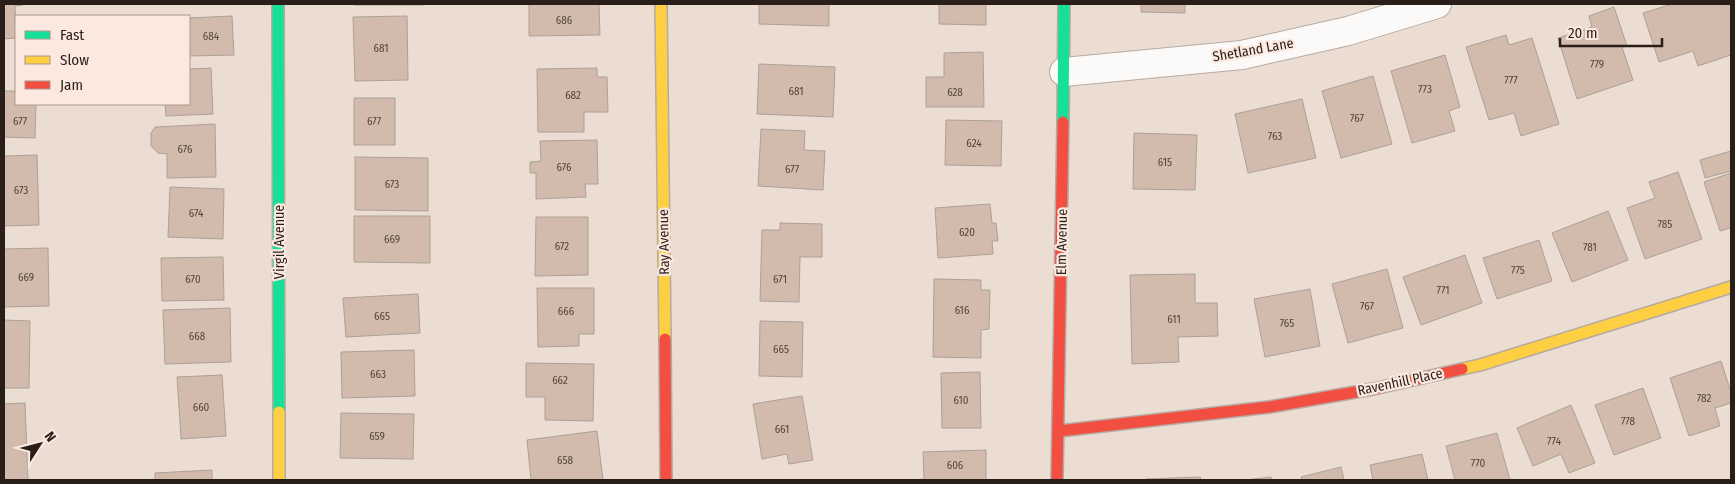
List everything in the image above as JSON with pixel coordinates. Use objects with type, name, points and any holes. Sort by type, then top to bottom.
[{"type":"street","name":"Virgil Avenue","points":[[278,4],[279,480]]},
{"type":"street","name":"Ray Avenue","points":[[661,4],[666,480]]},
{"type":"street","name":"Elm Avenue","points":[[1058,480],[1064,4]]},
{"type":"street","name":"Shetland Lane","points":[[1064,72],[1242,55],[1348,31],[1437,4]]},
{"type":"street","name":"Ravenhill Place","points":[[1059,431],[1269,407],[1373,389],[1480,364],[1731,287]]},
{"type":"building","points":[[4,4],[23,4],[15,6],[15,38],[4,39]]},
{"type":"building","points":[[424,4],[424,5],[354,5]]},
{"type":"building","points":[[529,4],[599,4],[600,35],[529,36]]},
{"type":"building","points":[[759,4],[829,4],[829,26],[759,24]]},
{"type":"building","points":[[939,4],[986,4],[986,25],[939,24]]},
{"type":"building","points":[[1141,4],[1185,4],[1185,13],[1141,12]]},
{"type":"building","points":[[1672,4],[1731,4],[1731,55],[1698,66],[1693,51],[1659,62],[1643,13]]},
{"type":"building","points":[[1614,7],[1627,46],[1622,47],[1633,80],[1577,99],[1558,38],[1592,27],[1589,16]]},
{"type":"building","points":[[232,16],[234,55],[190,56],[190,18]]},
{"type":"building","points":[[407,16],[408,80],[355,81],[353,17]]},
{"type":"building","points":[[1506,35],[1509,45],[1532,38],[1559,124],[1521,136],[1514,113],[1489,120],[1466,47]]},
{"type":"building","points":[[983,52],[984,107],[926,107],[926,77],[944,77],[944,53]]},
{"type":"building","points":[[1445,55],[1460,107],[1449,111],[1455,131],[1412,143],[1391,71]]},
{"type":"building","points":[[759,64],[835,67],[833,117],[757,114]]},
{"type":"building","points":[[211,68],[213,114],[166,116],[165,105],[190,105],[190,69]]},
{"type":"building","points":[[597,68],[597,77],[607,77],[608,112],[584,112],[584,132],[538,132],[537,69]]},
{"type":"building","points":[[1373,76],[1392,144],[1341,158],[1322,91]]},
{"type":"building","points":[[4,91],[15,91],[15,105],[36,105],[35,138],[4,137]]},
{"type":"building","points":[[354,98],[395,98],[395,145],[354,145]]},
{"type":"building","points":[[1302,99],[1316,158],[1248,173],[1235,114]]},
{"type":"building","points":[[946,120],[1002,121],[1001,166],[945,165]]},
{"type":"building","points":[[215,124],[216,177],[167,178],[167,154],[158,153],[151,146],[151,133],[155,127]]},
{"type":"building","points":[[761,129],[805,131],[804,150],[825,151],[823,190],[758,186]]},
{"type":"building","points":[[1134,133],[1197,135],[1195,190],[1133,189]]},
{"type":"building","points":[[597,140],[598,184],[585,184],[586,197],[536,199],[536,173],[530,173],[530,162],[541,161],[540,141]]},
{"type":"building","points":[[1731,151],[1731,171],[1705,178],[1700,160]]},
{"type":"building","points":[[37,155],[39,225],[4,226],[4,156]]},
{"type":"building","points":[[355,157],[428,158],[428,211],[355,210]]},
{"type":"building","points":[[1678,172],[1702,239],[1645,259],[1627,208],[1655,198],[1649,182]]},
{"type":"building","points":[[1731,173],[1731,228],[1720,231],[1704,182]]},
{"type":"building","points":[[170,187],[224,189],[223,239],[168,237]]},
{"type":"building","points":[[990,204],[992,223],[996,223],[998,241],[992,241],[993,254],[938,258],[935,208]]},
{"type":"building","points":[[1608,211],[1628,260],[1572,282],[1552,233]]},
{"type":"building","points":[[354,216],[430,216],[430,263],[354,262]]},
{"type":"building","points":[[536,217],[588,217],[588,275],[535,276]]},
{"type":"building","points":[[780,223],[822,224],[822,257],[800,257],[799,302],[760,301],[762,230],[780,230]]},
{"type":"building","points":[[1539,240],[1552,281],[1497,299],[1483,258]]},
{"type":"building","points":[[48,248],[49,306],[4,307],[4,249]]},
{"type":"building","points":[[1465,255],[1482,303],[1421,325],[1403,277]]},
{"type":"building","points":[[223,257],[224,300],[162,301],[161,258]]},
{"type":"building","points":[[1387,269],[1403,328],[1348,343],[1332,284]]},
{"type":"building","points":[[1195,274],[1195,303],[1217,303],[1218,336],[1178,337],[1179,362],[1132,364],[1130,275]]},
{"type":"building","points":[[934,279],[981,280],[981,290],[990,290],[989,329],[981,330],[981,358],[933,357]]},
{"type":"building","points":[[537,288],[594,288],[594,334],[579,334],[579,346],[538,347]]},
{"type":"building","points":[[1310,289],[1320,346],[1265,357],[1254,299]]},
{"type":"building","points":[[418,294],[420,333],[346,337],[343,298]]},
{"type":"building","points":[[230,308],[231,362],[165,364],[163,310]]},
{"type":"building","points":[[4,320],[30,321],[29,388],[4,388]]},
{"type":"building","points":[[760,321],[803,322],[802,377],[759,376]]},
{"type":"building","points":[[414,350],[415,396],[342,398],[341,352]]},
{"type":"building","points":[[1721,361],[1731,392],[1731,403],[1715,408],[1720,426],[1689,436],[1670,378]]},
{"type":"building","points":[[526,363],[594,364],[593,421],[545,420],[545,397],[526,397]]},
{"type":"building","points":[[980,372],[981,428],[942,428],[941,373]]},
{"type":"building","points":[[222,375],[226,436],[181,439],[177,377]]},
{"type":"building","points":[[1643,388],[1661,438],[1614,455],[1595,405]]},
{"type":"building","points":[[802,396],[813,460],[789,464],[787,454],[762,459],[753,404]]},
{"type":"building","points":[[25,403],[28,480],[4,480],[4,404]]},
{"type":"building","points":[[1571,405],[1595,463],[1569,473],[1561,454],[1533,466],[1517,428]]},
{"type":"building","points":[[341,413],[414,414],[413,459],[340,458]]},
{"type":"building","points":[[597,431],[603,480],[531,480],[527,440]]},
{"type":"building","points":[[1497,433],[1510,480],[1455,480],[1446,446]]},
{"type":"building","points":[[986,450],[986,480],[912,480],[924,479],[923,452]]},
{"type":"building","points":[[1422,454],[1428,480],[1373,480],[1370,465]]},
{"type":"building","points":[[1341,467],[1344,480],[1302,480],[1301,477]]},
{"type":"building","points":[[212,470],[212,480],[155,480],[155,473]]},
{"type":"building","points":[[1200,477],[1201,480],[1146,480],[1146,479]]},
{"type":"building","points":[[1271,477],[1272,480],[1245,480]]},
{"type":"traffic: fast","points":[[278,4],[279,412]]},
{"type":"traffic: fast","points":[[1063,122],[1064,4]]},
{"type":"traffic: slow","points":[[661,4],[665,339]]},
{"type":"traffic: slow","points":[[1462,369],[1731,287]]},
{"type":"traffic: slow","points":[[279,412],[279,480]]},
{"type":"traffic: jam","points":[[1057,480],[1063,122]]},
{"type":"traffic: jam","points":[[665,339],[666,480]]},
{"type":"traffic: jam","points":[[1059,431],[1269,407],[1373,389],[1462,369]]}]
